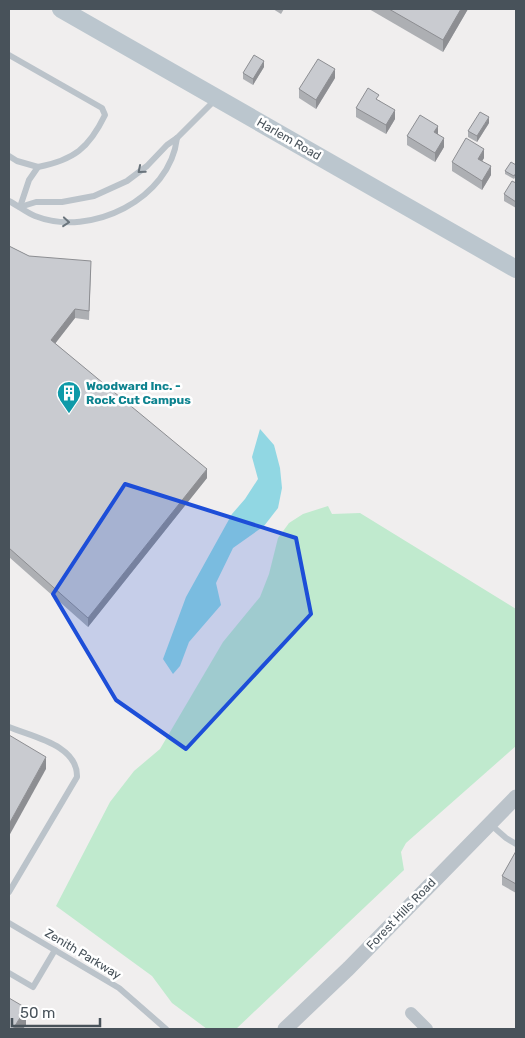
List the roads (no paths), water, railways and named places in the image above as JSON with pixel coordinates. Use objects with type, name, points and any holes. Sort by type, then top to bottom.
[{"type":"main road","name":"Harlem Road","points":[[61,9],[516,269]]},
{"type":"street","name":"Forest Hills Road","points":[[285,1029],[516,798]]},
{"type":"street","points":[[411,1013],[427,1029]]},
{"type":"lane","points":[[9,55],[102,108],[105,115],[97,133],[82,150],[59,163],[38,167],[17,161],[9,156]]},
{"type":"lane","points":[[20,207],[36,202],[78,200],[111,190],[137,174],[217,98]]},
{"type":"lane","points":[[10,203],[34,216],[55,221],[75,222],[104,218],[117,212],[146,192],[167,169],[176,152],[177,138]]},
{"type":"lane","points":[[20,207],[29,180],[38,167]]},
{"type":"lane","points":[[9,727],[55,745],[71,757],[77,770],[77,777],[11,884],[9,892]]},
{"type":"lane","points":[[490,824],[516,844]]},
{"type":"lane","name":"Zenith Parkway","points":[[9,923],[119,988],[166,1029]]},
{"type":"lane","points":[[9,973],[33,987],[55,950]]},
{"type":"water","points":[[260,429],[274,445],[280,468],[282,488],[278,508],[264,526],[233,548],[216,583],[221,605],[189,642],[180,666],[173,674],[163,659],[186,597],[232,514],[258,479],[252,457]]},
{"type":"place","name":"Woodward Inc. - Rock Cut Campus","points":[[69,414]]}]
